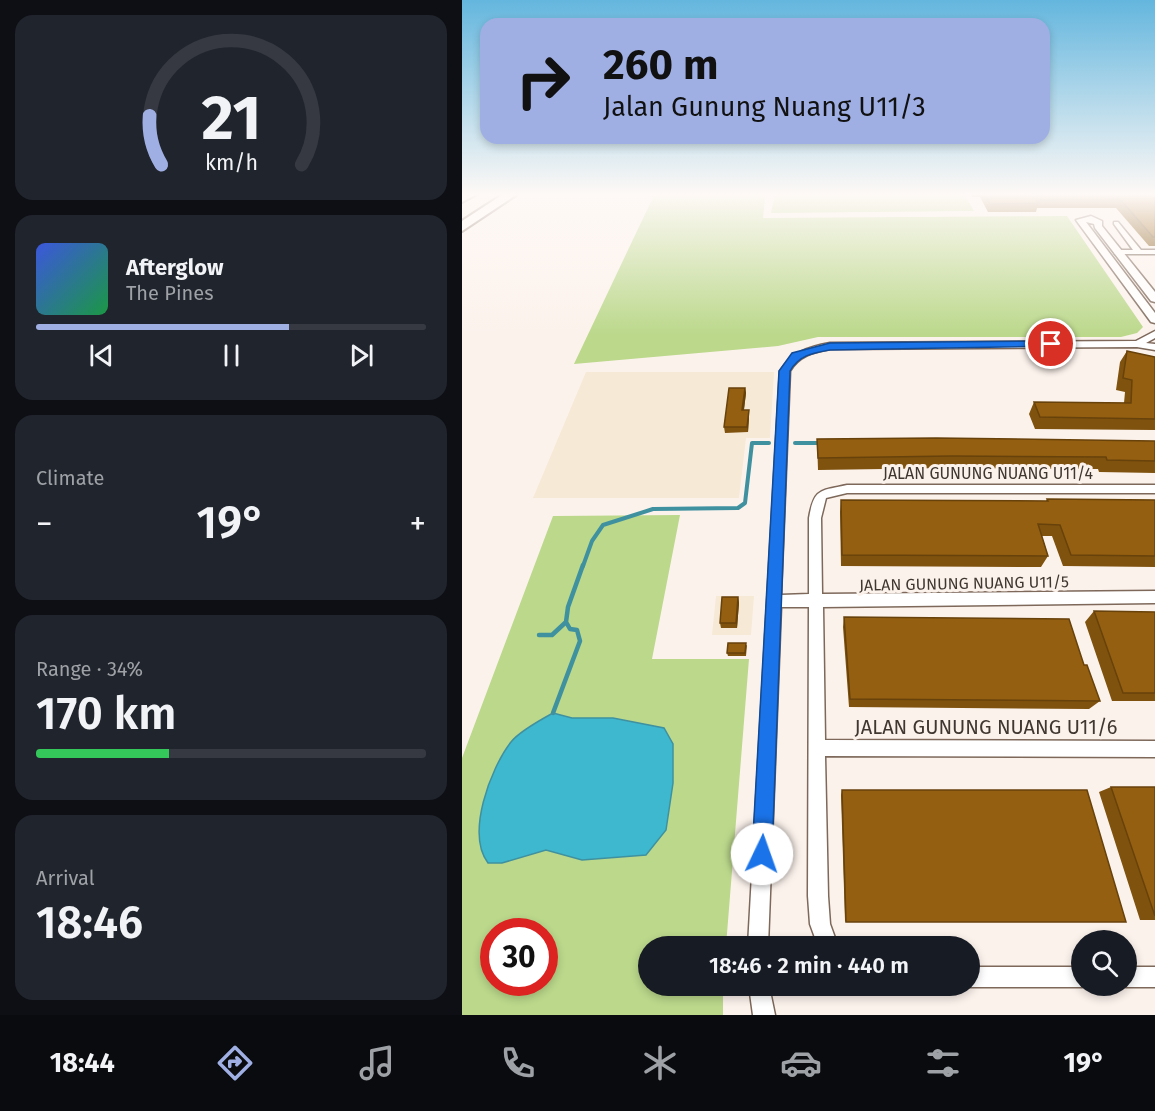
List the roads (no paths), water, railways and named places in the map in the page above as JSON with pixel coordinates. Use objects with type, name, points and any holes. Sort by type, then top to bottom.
[{"type":"street","points":[[1095,240],[1155,320]]},
{"type":"street","points":[[1110,240],[1155,300]]},
{"type":"street","points":[[1130,240],[1139,252]]},
{"type":"street","points":[[1118,252],[1155,252]]},
{"type":"street","points":[[1137,344],[1155,334]]},
{"type":"street","points":[[758,936],[784,371],[796,356],[816,348],[830,346],[1137,344],[1155,347]]},
{"type":"street","name":"JALAN GUNUNG NUANG U11/4","points":[[816,601],[816,518],[817,506],[822,495],[848,489],[1155,489]]},
{"type":"street","name":"JALAN GUNUNG NUANG U11/5","points":[[774,601],[1155,597]]},
{"type":"street","points":[[816,601],[818,896],[820,924],[824,936]]},
{"type":"street","name":"JALAN GUNUNG NUANG U11/6","points":[[816,748],[1155,749]]},
{"type":"street","points":[[1137,976],[1155,976]]},
{"type":"street","points":[[980,977],[1071,977]]},
{"type":"street","points":[[761,996],[764,1015]]},
{"type":"water","points":[[553,713],[572,718],[613,718],[664,728],[673,744],[673,783],[666,830],[646,855],[582,860],[546,850],[502,863],[488,863],[482,851],[479,836],[480,819],[483,802],[495,768],[514,738]]},
{"type":"waterway","points":[[583,566],[592,541],[603,525],[653,509],[738,508],[745,503],[752,443],[769,443]]},
{"type":"waterway","points":[[795,443],[821,443]]},
{"type":"waterway","points":[[566,622],[568,607],[583,565]]},
{"type":"waterway","points":[[539,635],[552,635],[566,622]]},
{"type":"waterway","points":[[553,713],[580,641],[577,630],[570,629],[566,622]]}]
